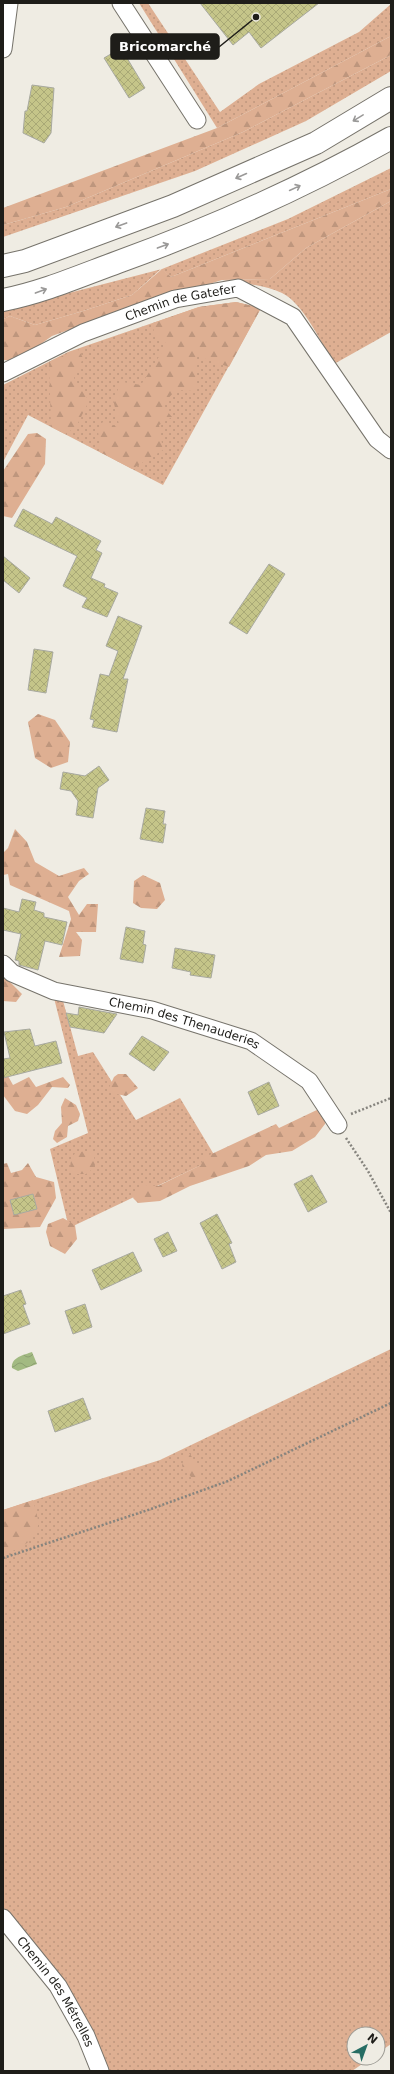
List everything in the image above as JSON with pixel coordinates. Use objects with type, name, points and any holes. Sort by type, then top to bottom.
[{"type":"highway","points":[[3,266],[25,261],[173,206],[316,143],[391,98]]},
{"type":"highway","points":[[3,300],[31,294],[190,236],[339,168],[391,138]]},
{"type":"street","points":[[3,49],[9,3]]},
{"type":"street","points":[[121,3],[197,120]]},
{"type":"street","name":"Chemin de Gatefer","points":[[3,373],[83,334],[175,299],[238,288],[293,317],[377,439],[391,450]]},
{"type":"street","name":"Chemin des Thenauderies","points":[[3,964],[12,973],[54,991],[152,1010],[252,1041],[309,1081],[338,1125]]},
{"type":"street","name":"Chemin des Métrelles","points":[[3,1918],[58,1986],[86,2036],[100,2071]]},
{"type":"path","points":[[391,1098],[348,1116],[338,1125],[368,1172],[391,1213]]},
{"type":"path","points":[[3,1558],[151,1509],[228,1481],[391,1403]]},
{"type":"green space","points":[[139,3],[148,3],[220,112],[259,84],[359,32],[391,4],[391,36],[217,128]]},
{"type":"green space","points":[[391,36],[391,55],[243,132],[66,207],[3,225],[3,208],[217,128]]},
{"type":"green space","points":[[391,55],[391,71],[306,121],[195,171],[3,237],[3,225],[66,207],[243,132]]},
{"type":"green space","points":[[391,168],[391,189],[171,277],[161,269],[288,219]]},
{"type":"green space","points":[[391,189],[391,201],[306,248],[270,279],[222,280],[115,313],[52,336],[17,361],[3,360],[3,319],[10,316],[35,325],[132,295],[162,269],[171,277]]},
{"type":"green space","points":[[391,201],[391,332],[334,364],[305,315],[290,298],[282,293],[268,288],[222,280],[270,279],[306,248]]},
{"type":"green space","points":[[161,269],[132,295],[83,311],[35,325],[10,316],[3,319],[3,310]]},
{"type":"green space","points":[[236,302],[261,308],[163,485],[28,415],[3,462],[3,385],[68,352],[199,307]]},
{"type":"green space","points":[[236,302],[261,308],[229,367],[197,356],[195,391],[176,390],[162,405],[172,417],[159,425],[163,450],[132,469],[100,452],[98,430],[104,420],[120,429],[113,399],[122,382],[141,385],[167,344],[154,334],[153,323],[199,307]]},
{"type":"green space","points":[[78,349],[83,358],[74,378],[89,401],[76,427],[65,434],[51,427],[49,362]]},
{"type":"green space","points":[[37,433],[46,439],[45,464],[12,518],[3,516],[3,471],[28,434]]},
{"type":"green space","points":[[38,714],[55,720],[70,742],[68,762],[51,768],[35,758],[28,722]]},
{"type":"green space","points":[[15,829],[27,842],[35,862],[59,876],[84,868],[89,874],[79,881],[68,897],[79,915],[87,904],[98,904],[96,932],[76,932],[82,940],[80,956],[59,957],[71,919],[69,911],[10,885],[8,874],[3,875],[3,853],[8,848]]},
{"type":"green space","points":[[143,875],[160,883],[165,900],[157,909],[141,908],[133,903],[134,881]]},
{"type":"green space","points":[[3,978],[9,981],[22,994],[16,1002],[3,1001]]},
{"type":"green space","points":[[62,997],[78,1056],[93,1052],[136,1120],[180,1098],[216,1158],[69,1228],[50,1149],[88,1133],[54,998]]},
{"type":"green space","points":[[3,1067],[13,1085],[29,1077],[36,1087],[63,1077],[70,1085],[68,1088],[52,1087],[38,1105],[27,1114],[15,1111],[3,1095]]},
{"type":"green space","points":[[118,1074],[126,1074],[138,1088],[126,1096],[107,1092],[114,1077]]},
{"type":"green space","points":[[65,1098],[76,1105],[80,1114],[78,1121],[68,1126],[67,1137],[57,1143],[53,1139],[55,1131],[62,1123],[61,1107]]},
{"type":"green space","points":[[321,1108],[327,1115],[325,1124],[315,1137],[292,1151],[266,1155],[249,1166],[190,1186],[160,1201],[138,1203],[133,1198],[135,1193],[145,1185],[158,1186],[201,1165],[203,1158],[276,1124],[279,1128]]},
{"type":"green space","points":[[84,1151],[94,1154],[95,1167],[86,1174],[75,1174],[70,1164],[75,1153]]},
{"type":"green space","points":[[7,1163],[11,1173],[22,1170],[28,1163],[36,1177],[54,1182],[56,1198],[40,1227],[3,1229],[3,1164]]},
{"type":"green space","points":[[63,1218],[75,1225],[77,1239],[65,1254],[50,1246],[46,1232],[48,1224]]},
{"type":"green space","points":[[391,1349],[391,2044],[386,2047],[386,2026],[346,2026],[346,2066],[359,2066],[352,2071],[108,2071],[64,1982],[3,1907],[3,1510],[160,1460]]},
{"type":"green space","points":[[185,1454],[190,1454],[200,1470],[200,1479],[196,1483],[182,1466]]},
{"type":"green space","points":[[33,1500],[38,1520],[36,1532],[30,1541],[20,1548],[3,1554],[3,1510]]},
{"type":"water","points":[[32,1352],[37,1364],[18,1371],[12,1368],[12,1364],[16,1359],[22,1355]]},
{"type":"building","points":[[200,3],[319,3],[261,48],[249,32],[233,45]]},
{"type":"building","points":[[121,48],[145,88],[129,98],[104,58]]},
{"type":"building","points":[[32,85],[54,88],[51,133],[44,143],[23,133],[25,111],[27,111]]},
{"type":"building","points":[[23,509],[52,524],[56,517],[101,541],[96,550],[102,553],[91,578],[105,584],[104,587],[118,593],[107,617],[82,607],[87,598],[63,586],[77,556],[14,526]]},
{"type":"building","points":[[3,556],[30,578],[19,593],[3,580]]},
{"type":"building","points":[[269,564],[285,574],[247,634],[229,623]]},
{"type":"building","points":[[118,616],[142,626],[123,679],[128,679],[117,732],[92,727],[94,720],[90,719],[100,674],[109,676],[118,651],[106,646]]},
{"type":"building","points":[[34,649],[53,652],[46,693],[28,690]]},
{"type":"building","points":[[99,766],[109,780],[98,788],[93,818],[76,815],[78,801],[71,791],[60,789],[63,772],[85,776]]},
{"type":"building","points":[[146,808],[165,811],[163,824],[166,824],[163,843],[140,839]]},
{"type":"building","points":[[22,899],[36,902],[34,910],[44,913],[44,917],[67,922],[62,945],[45,941],[38,970],[19,965],[19,961],[15,960],[21,934],[3,930],[3,908],[19,912]]},
{"type":"building","points":[[126,927],[145,931],[143,944],[146,945],[143,963],[120,959]]},
{"type":"building","points":[[175,948],[215,955],[211,978],[190,975],[191,972],[172,968]]},
{"type":"building","points":[[79,1007],[117,1014],[104,1033],[70,1027],[66,1013],[78,1015]]},
{"type":"building","points":[[30,1029],[35,1046],[56,1041],[62,1063],[3,1078],[3,1059],[10,1058],[4,1032]]},
{"type":"building","points":[[142,1036],[169,1052],[154,1071],[129,1054]]},
{"type":"building","points":[[269,1082],[279,1106],[258,1115],[248,1092]]},
{"type":"building","points":[[312,1175],[327,1202],[308,1212],[294,1184]]},
{"type":"building","points":[[33,1194],[37,1209],[14,1215],[10,1200]]},
{"type":"building","points":[[217,1214],[232,1243],[229,1244],[236,1262],[222,1269],[200,1223]]},
{"type":"building","points":[[168,1232],[177,1251],[163,1257],[154,1239]]},
{"type":"building","points":[[133,1252],[142,1271],[101,1290],[92,1270]]},
{"type":"building","points":[[21,1290],[26,1304],[23,1305],[30,1324],[3,1334],[3,1296]]},
{"type":"building","points":[[85,1304],[92,1327],[73,1334],[65,1311]]},
{"type":"building","points":[[83,1398],[91,1419],[55,1432],[48,1411]]},
{"type":"place","name":"Bricomarché","points":[[256,17]]}]
